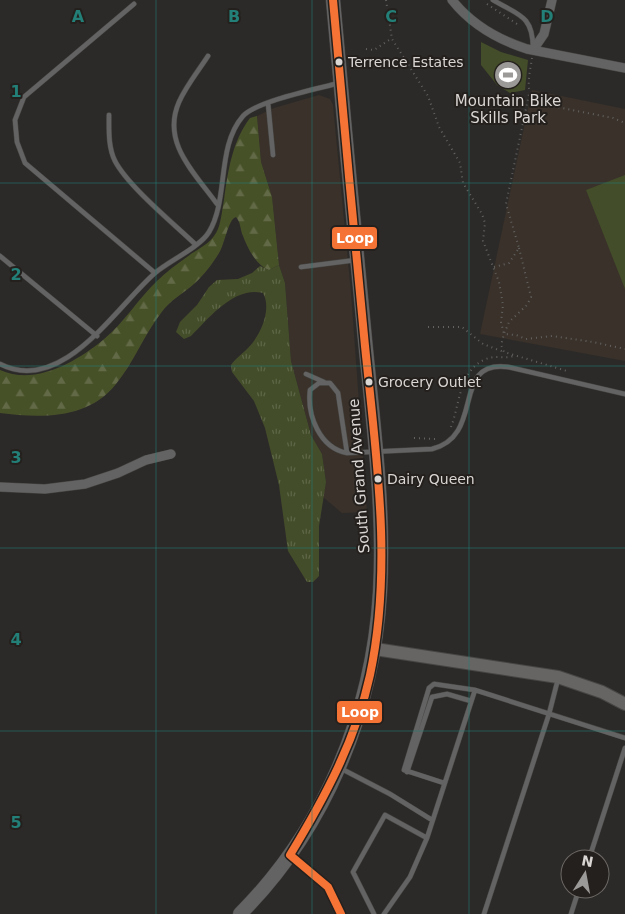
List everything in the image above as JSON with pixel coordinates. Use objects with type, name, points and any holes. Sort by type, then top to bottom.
[{"type":"main road","name":"South Grand Avenue","points":[[240,914],[290,855],[318,811],[339,768],[362,701],[375,649],[380,591],[380,563],[375,450],[333,0]]},
{"type":"street","points":[[452,0],[460,10],[482,28],[521,47],[625,68]]},
{"type":"street","points":[[533,50],[544,34],[552,0]]},
{"type":"street","points":[[0,486],[45,489],[84,484],[118,473],[146,460],[171,454]]},
{"type":"street","points":[[375,649],[558,677],[592,688],[625,704]]},
{"type":"street","points":[[290,855],[328,886],[341,914]]},
{"type":"lane","points":[[491,0],[529,22],[533,32],[533,50]]},
{"type":"lane","points":[[134,4],[24,97],[15,120],[17,142],[25,163],[155,274]]},
{"type":"lane","points":[[208,56],[179,102],[172,128],[178,151],[217,204]]},
{"type":"lane","points":[[0,364],[13,370],[32,372],[60,361],[97,336],[155,274],[208,234],[214,221],[224,165],[233,132],[243,116],[257,105],[340,83]]},
{"type":"lane","points":[[268,103],[273,155]]},
{"type":"lane","points":[[109,115],[110,142],[114,160],[124,175],[195,244]]},
{"type":"lane","points":[[0,256],[97,336]]},
{"type":"lane","points":[[301,267],[357,260]]},
{"type":"lane","points":[[324,382],[310,390],[309,399],[315,422],[324,441],[332,448],[347,453],[444,446],[456,436],[474,382],[481,371],[491,367],[508,367],[625,394]]},
{"type":"lane","points":[[306,374],[335,387],[338,393],[347,453]]},
{"type":"lane","points":[[484,914],[549,714],[558,677]]},
{"type":"lane","points":[[444,783],[408,772],[404,768],[432,684],[475,690],[625,738]]},
{"type":"lane","points":[[384,914],[410,877],[427,838],[475,690]]},
{"type":"lane","points":[[408,772],[432,697],[447,694],[471,701]]},
{"type":"lane","points":[[592,849],[625,748]]},
{"type":"lane","points":[[339,768],[390,794],[432,820]]},
{"type":"lane","points":[[374,914],[353,872],[385,815],[427,838]]},
{"type":"lane","points":[[571,914],[576,899]]},
{"type":"path","points":[[386,0],[392,38],[428,96],[439,127],[460,163],[462,183],[485,223],[483,241],[499,282],[502,304],[501,322],[504,334]]},
{"type":"path","points":[[491,0],[487,6],[522,28],[521,47]]},
{"type":"path","points":[[366,49],[374,50],[392,38]]},
{"type":"path","points":[[504,352],[501,345],[509,322],[528,305],[531,297],[506,204],[529,94],[533,50]]},
{"type":"path","points":[[529,94],[536,103],[541,105],[613,118],[625,122]]},
{"type":"path","points":[[494,267],[509,263],[519,248]]},
{"type":"path","points":[[428,327],[462,327],[483,344],[566,371]]},
{"type":"path","points":[[504,334],[516,335],[526,339],[557,336],[625,349]]},
{"type":"shaded area","points":[[532,90],[625,109],[625,361],[480,334]]},
{"type":"shaded area","points":[[319,95],[330,99],[333,105],[351,293],[367,512],[342,513],[323,497],[326,482],[322,454],[311,435],[291,361],[285,283],[279,265],[272,197],[261,162],[257,116],[274,108]]},
{"type":"green space","name":"Mountain Bike Skills Park","points":[[481,42],[501,52],[528,60],[525,90],[510,93],[497,85],[481,65]]},
{"type":"green space","points":[[257,116],[261,162],[272,197],[279,265],[269,270],[256,260],[247,246],[236,217],[231,222],[217,257],[195,283],[164,309],[149,330],[122,376],[105,396],[78,410],[62,414],[31,416],[0,413],[0,370],[13,374],[41,373],[68,363],[80,356],[111,333],[160,278],[213,237],[218,230],[220,222],[229,168],[235,147],[250,118]]},
{"type":"green space","points":[[625,175],[625,289],[586,190]]},
{"type":"green space","points":[[279,265],[285,283],[291,361],[311,435],[322,454],[326,482],[319,526],[319,576],[313,582],[307,582],[288,551],[279,485],[265,428],[254,401],[232,372],[231,365],[253,343],[264,322],[266,307],[263,293],[252,292],[232,299],[214,313],[191,336],[184,339],[176,332],[180,322],[197,305],[209,287],[217,280],[238,279],[252,273],[260,266],[269,270]]},
{"type":"transit line","name":"Loop","points":[[333,0],[377,470],[380,511],[380,593],[377,634],[370,675],[356,723],[348,746],[327,791],[290,855],[328,887],[341,914]]},
{"type":"place","name":"Terrence Estates","points":[[339,62]]},
{"type":"place","name":"Mountain Bike Skills Park","points":[[508,75]]},
{"type":"place","name":"Grocery Outlet","points":[[369,382]]},
{"type":"place","name":"Dairy Queen","points":[[378,479]]}]
